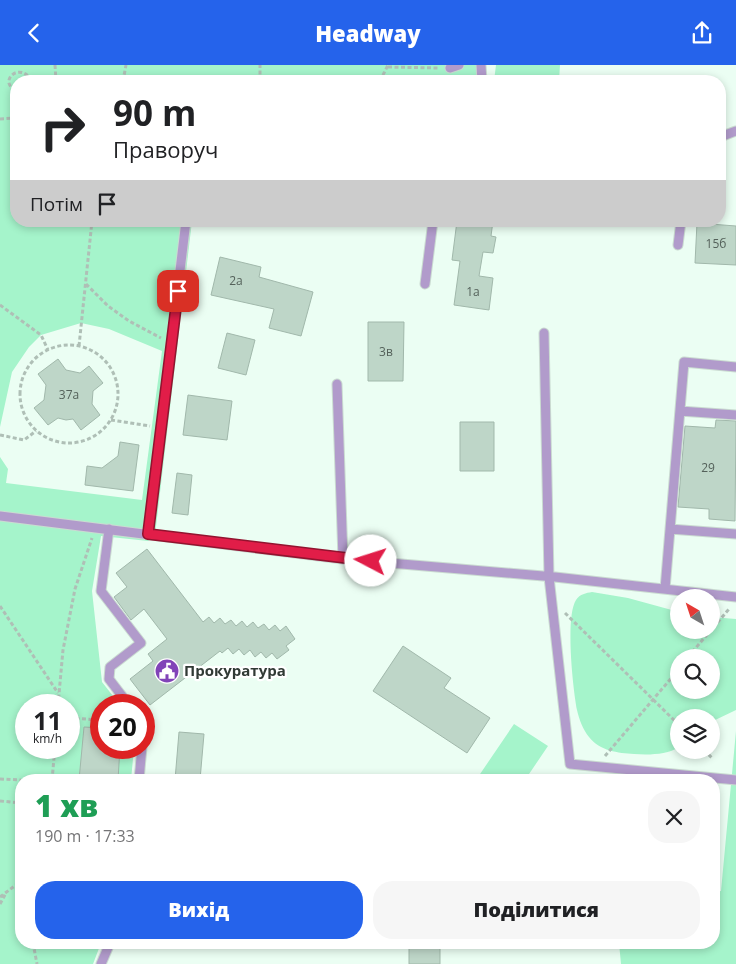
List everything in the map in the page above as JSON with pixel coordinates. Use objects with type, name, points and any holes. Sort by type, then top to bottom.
[{"type":"lane","points":[[148,534],[185,227]]},
{"type":"lane","points":[[425,284],[432,227]]},
{"type":"lane","points":[[678,245],[680,227]]},
{"type":"lane","points":[[544,333],[549,577],[570,765],[671,774]]},
{"type":"lane","points":[[665,589],[684,362],[736,367]]},
{"type":"lane","points":[[337,384],[343,559]]},
{"type":"lane","points":[[680,411],[736,415]]},
{"type":"lane","points":[[0,516],[343,559],[549,577],[736,597]]},
{"type":"lane","points":[[109,529],[101,591],[141,643],[110,667],[109,679],[121,694]]},
{"type":"lane","points":[[670,529],[736,534]]},
{"type":"lane","points":[[140,774],[141,759]]},
{"type":"lane","points":[[720,779],[736,780]]},
{"type":"lane","points":[[101,964],[107,949]]},
{"type":"path","points":[[388,66],[454,66]]},
{"type":"path","points":[[10,87],[7,84],[9,71],[16,68],[21,69],[25,71],[26,75]]},
{"type":"path","points":[[79,346],[91,227]]},
{"type":"path","points":[[85,283],[108,306],[129,321],[171,343]]},
{"type":"path","points":[[0,305],[41,335],[48,350]]},
{"type":"path","points":[[66,345],[79,346],[92,350],[111,367],[119,391],[118,404],[111,420],[96,436],[72,444],[59,443],[47,439],[28,422],[22,410],[21,384],[25,372],[32,361],[48,350],[66,345]]},
{"type":"path","points":[[111,420],[161,428]]},
{"type":"path","points":[[0,435],[24,440],[36,431]]},
{"type":"path","points":[[59,694],[63,649],[75,589],[95,528]]},
{"type":"path","points":[[552,600],[670,716]]},
{"type":"path","points":[[0,606],[59,694]]},
{"type":"path","points":[[695,649],[730,608]]},
{"type":"path","points":[[596,767],[670,680]]},
{"type":"path","points":[[53,774],[54,759]]},
{"type":"path","points":[[0,779],[15,780]]},
{"type":"path","points":[[0,801],[15,802]]},
{"type":"path","points":[[0,897],[15,886]]},
{"type":"path","points":[[0,904],[7,892]]},
{"type":"path","points":[[34,949],[37,964]]},
{"type":"green space","points":[[0,65],[486,65],[485,75],[10,75],[10,227],[191,227],[155,535],[148,541],[101,536],[92,591],[102,682],[111,694],[90,694],[90,759],[133,759],[132,774],[15,774],[15,949],[99,949],[93,964],[0,964],[0,457],[8,469],[6,483],[142,500],[162,351],[109,329],[81,323],[41,335],[29,347],[12,372],[0,427]]},
{"type":"green space","points":[[496,65],[560,65],[559,75],[495,75]]},
{"type":"green space","points":[[592,592],[628,598],[670,610],[670,639],[720,639],[720,618],[736,619],[736,710],[720,718],[720,709],[670,709],[670,751],[663,753],[622,753],[604,748],[593,742],[583,728],[577,710],[570,637],[571,621],[576,600],[585,593]]},
{"type":"green space","points":[[514,724],[548,746],[529,774],[480,774]]},
{"type":"green space","points":[[736,731],[736,964],[621,964],[620,949],[720,949],[721,891]]},
{"type":"building","points":[[736,226],[736,265],[695,263],[697,227]]},
{"type":"building","points":[[456,227],[492,227],[491,236],[496,237],[493,253],[483,252],[479,276],[493,278],[489,310],[454,305],[460,261],[452,260]]},
{"type":"building","points":[[220,257],[261,267],[259,277],[313,292],[301,336],[269,328],[274,309],[211,295]]},
{"type":"building","points":[[368,322],[404,322],[403,381],[368,381]]},
{"type":"building","points":[[227,333],[255,340],[246,375],[218,368]]},
{"type":"building","points":[[58,359],[66,370],[80,373],[89,366],[103,383],[93,391],[92,404],[100,415],[81,430],[73,419],[58,418],[48,425],[34,408],[44,400],[46,385],[38,374]]},
{"type":"building","points":[[188,395],[232,401],[227,440],[183,435]]},
{"type":"building","points":[[716,420],[736,421],[735,521],[709,519],[709,509],[678,507],[685,426],[715,428]]},
{"type":"building","points":[[460,422],[494,422],[494,471],[460,471]]},
{"type":"building","points":[[120,442],[139,445],[133,491],[85,485],[87,466],[102,468],[118,456]]},
{"type":"building","points":[[177,473],[192,475],[188,515],[172,513]]},
{"type":"building","points":[[147,549],[203,622],[209,617],[214,623],[220,618],[225,624],[231,620],[236,626],[242,621],[247,627],[253,622],[258,628],[264,624],[269,630],[275,625],[280,631],[286,626],[295,639],[286,646],[289,650],[277,659],[272,653],[266,658],[261,652],[255,657],[250,650],[244,655],[239,649],[233,654],[228,648],[222,653],[220,651],[155,701],[155,694],[142,694],[130,679],[153,661],[148,654],[167,639],[144,609],[131,620],[114,597],[127,587],[116,573]]},
{"type":"building","points":[[403,646],[451,678],[444,688],[490,718],[467,753],[373,691]]},
{"type":"building","points":[[84,727],[90,727],[90,759],[119,759],[118,774],[80,774]]},
{"type":"building","points":[[179,732],[204,734],[201,774],[176,774]]},
{"type":"building","points":[[409,949],[440,949],[440,964],[409,964]]},
{"type":"place","name":"Прокуратура","points":[[167,671]]},
{"type":"route","points":[[178,291],[148,534],[371,561]]}]
